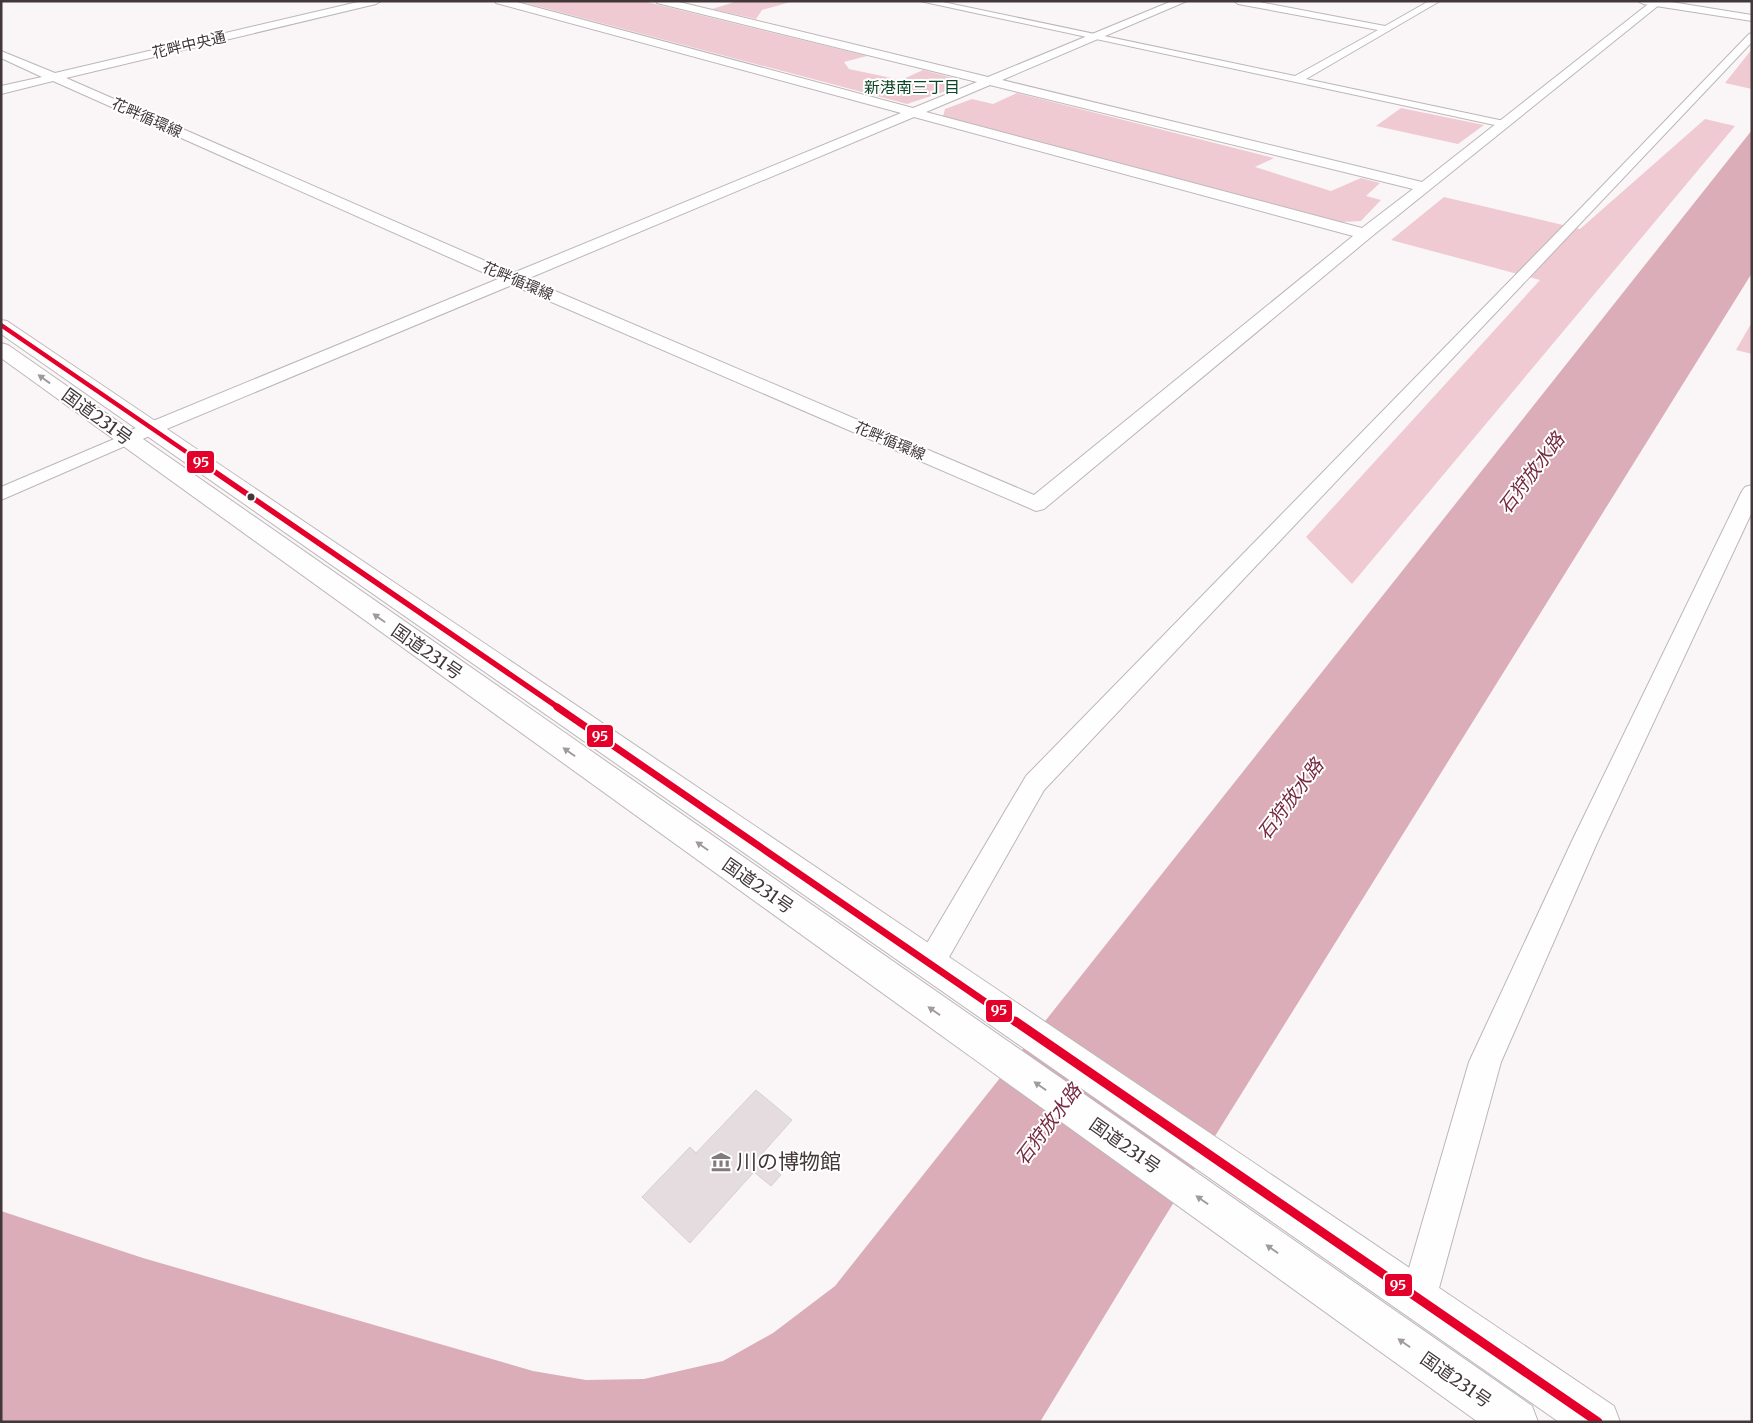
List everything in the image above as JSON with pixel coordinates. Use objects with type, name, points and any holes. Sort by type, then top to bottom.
[{"type":"main road","name":"花畔中央通","points":[[1,90],[50,76],[358,1]]},
{"type":"main road","name":"花畔中央通","points":[[1,85],[50,76],[376,1]]},
{"type":"main road","points":[[500,1],[1365,234],[1658,2],[1752,13]]},
{"type":"main road","points":[[661,1],[1425,187]]},
{"type":"main road","points":[[138,434],[1182,1]]},
{"type":"main road","points":[[1658,2],[1752,18]]},
{"type":"main road","name":"花畔循環線","points":[[1,54],[513,279],[1036,504],[1365,234]]},
{"type":"main road","name":"国道231号","points":[[1,325],[138,434],[974,1039],[1516,1422]]},
{"type":"main road","name":"国道231号","points":[[1,348],[138,434],[930,964],[1598,1422]]},
{"type":"street","points":[[924,1],[1504,124]]},
{"type":"street","points":[[1238,1],[1387,29]]},
{"type":"street","points":[[1296,80],[1436,1]]},
{"type":"street","points":[[930,964],[1035,784],[1752,36]]},
{"type":"street","points":[[1,494],[138,434]]},
{"type":"street","points":[[1418,1299],[1485,1062],[1584,843],[1752,491]]},
{"type":"shaded area","points":[[518,1],[643,1],[867,56],[844,62],[849,69],[901,80],[923,70],[957,79],[952,89],[907,104]]},
{"type":"shaded area","points":[[738,1],[794,1],[762,10],[756,19],[712,9]]},
{"type":"shaded area","points":[[1752,49],[1752,89],[1725,83]]},
{"type":"shaded area","points":[[1017,93],[1274,158],[1255,167],[1331,191],[1361,178],[1380,183],[1366,196],[1381,200],[1361,221],[1342,222],[943,116],[945,109],[972,99],[993,104]]},
{"type":"shaded area","points":[[1401,108],[1484,125],[1458,144],[1376,126]]},
{"type":"shaded area","points":[[1705,119],[1735,126],[1352,584],[1306,537],[1540,280],[1391,240],[1444,197],[1580,229]]},
{"type":"shaded area","points":[[1752,322],[1752,354],[1736,350]]},
{"type":"water","name":"石狩放水路","points":[[1752,130],[1752,273],[1161,1223],[1040,1422],[1,1422],[1,1211],[143,1258],[533,1371],[586,1380],[644,1379],[723,1361],[773,1333],[835,1286]]},
{"type":"building","name":"川の博物館","points":[[756,1090],[792,1120],[760,1156],[781,1175],[771,1186],[754,1172],[690,1243],[642,1197],[690,1147],[696,1153]]},
{"type":"transit line","name":"95","points":[[1,325],[1598,1422]]},
{"type":"place","name":"川の博物館","points":[[721,1162]]},
{"type":"district","name":"新港南三丁目","points":[[912,87]]}]
